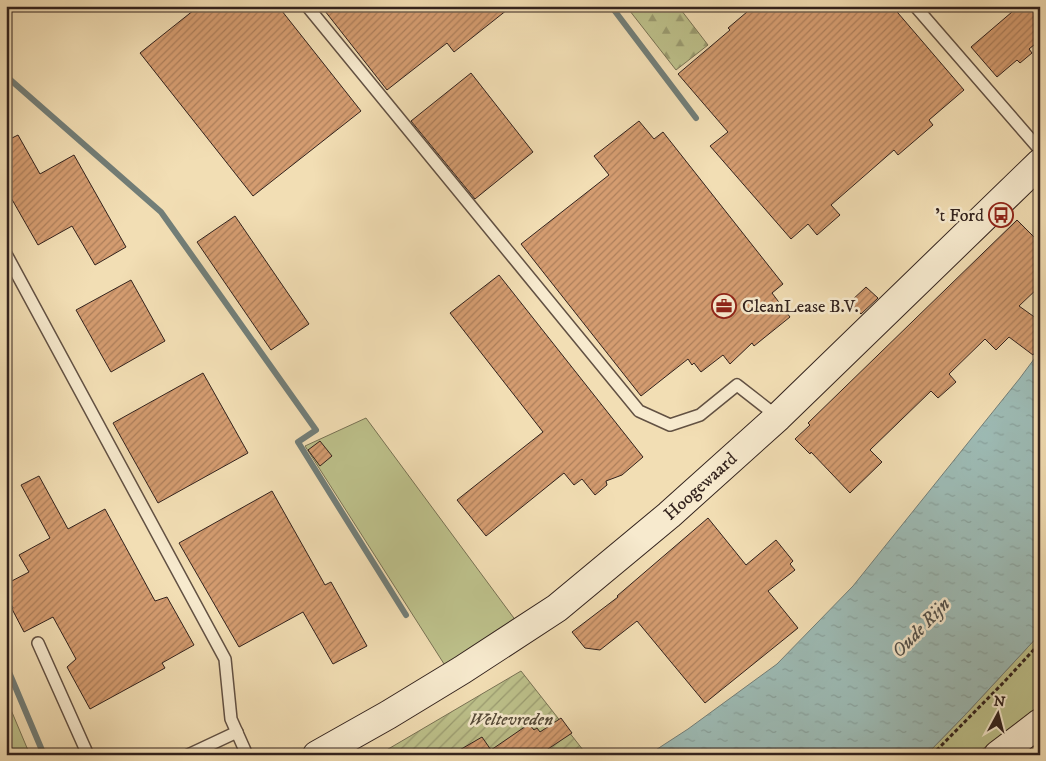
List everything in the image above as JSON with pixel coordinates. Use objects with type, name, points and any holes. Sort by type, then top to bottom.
[{"type":"street","name":"Hoogewaard","points":[[317,755],[429,690],[557,608],[669,515],[778,416],[1040,163]]},
{"type":"street","points":[[998,755],[1040,723]]},
{"type":"lane","points":[[308,6],[639,411],[670,425],[700,415],[738,385],[778,416]]},
{"type":"lane","points":[[915,6],[1040,150]]},
{"type":"lane","points":[[6,254],[225,659],[231,719],[246,755]]},
{"type":"lane","points":[[38,643],[88,755]]},
{"type":"lane","points":[[188,755],[237,732]]},
{"type":"path","points":[[932,755],[1040,643]]},
{"type":"green space","points":[[626,6],[678,6],[708,45],[676,70]]},
{"type":"green space","points":[[366,418],[519,625],[446,667],[305,446]]},
{"type":"green space","points":[[1040,634],[1040,705],[975,755],[926,755],[965,715]]},
{"type":"green space","name":"Weltevreden","points":[[521,671],[587,755],[378,755]]},
{"type":"green space","points":[[6,698],[30,755],[6,755]]},
{"type":"water","name":"Oude Rijn","points":[[1040,351],[1040,634],[965,715],[926,755],[648,755],[688,729],[777,664],[853,586]]},
{"type":"building","points":[[199,6],[278,6],[361,111],[253,196],[140,53]]},
{"type":"building","points":[[321,6],[512,6],[454,52],[447,43],[387,90]]},
{"type":"building","points":[[754,6],[892,6],[964,90],[929,120],[933,125],[898,155],[894,150],[831,205],[840,215],[817,235],[808,224],[791,239],[710,146],[728,132],[678,74],[730,30],[728,28]]},
{"type":"building","points":[[1019,6],[1040,6],[1040,40],[1029,49],[1032,53],[1020,63],[1017,60],[997,77],[971,47]]},
{"type":"building","points":[[471,73],[533,152],[475,199],[411,121]]},
{"type":"building","points":[[639,121],[654,139],[663,132],[783,284],[772,293],[790,317],[754,346],[752,343],[730,364],[723,355],[701,372],[688,359],[641,396],[521,244],[609,175],[594,156]]},
{"type":"building","points":[[18,135],[40,174],[74,155],[126,247],[95,265],[72,226],[38,245],[6,189],[6,141]]},
{"type":"building","points":[[235,216],[309,324],[271,350],[197,242]]},
{"type":"building","points":[[1017,220],[1040,243],[1040,286],[1019,306],[1040,321],[1040,346],[1033,355],[1009,337],[996,350],[985,339],[949,374],[956,382],[938,398],[931,391],[870,450],[882,462],[850,493],[811,452],[810,454],[795,439],[810,425],[808,423]]},
{"type":"building","points":[[499,275],[643,457],[622,475],[606,481],[607,485],[595,495],[582,479],[574,485],[564,473],[486,536],[457,500],[543,432],[450,313]]},
{"type":"building","points":[[131,280],[165,341],[111,372],[76,310]]},
{"type":"building","points":[[866,287],[878,298],[861,314],[850,302]]},
{"type":"building","points":[[203,373],[248,453],[158,503],[113,423]]},
{"type":"building","points":[[320,441],[332,456],[320,466],[308,450]]},
{"type":"building","points":[[39,476],[68,529],[105,509],[155,601],[167,597],[194,645],[162,663],[165,668],[90,709],[67,667],[76,659],[53,617],[24,632],[6,595],[6,584],[29,572],[19,555],[50,538],[21,485]]},
{"type":"building","points":[[272,491],[325,585],[331,582],[367,646],[333,664],[303,612],[239,647],[179,543]]},
{"type":"building","points":[[708,518],[746,565],[776,540],[793,561],[790,564],[795,570],[768,591],[798,628],[705,703],[637,621],[600,650],[585,648],[572,632],[618,597]]},
{"type":"building","points":[[561,718],[572,733],[539,755],[451,755],[482,737],[491,750],[529,724],[534,730],[537,728],[540,732]]},
{"type":"waterway","points":[[611,6],[696,118]]},
{"type":"waterway","points":[[6,76],[161,212],[316,430],[298,442],[406,615]]},
{"type":"waterway","points":[[6,665],[44,755]]},
{"type":"place","name":"'t Ford","points":[[1001,215]]},
{"type":"place","name":"CleanLease B.V.","points":[[724,306]]}]
